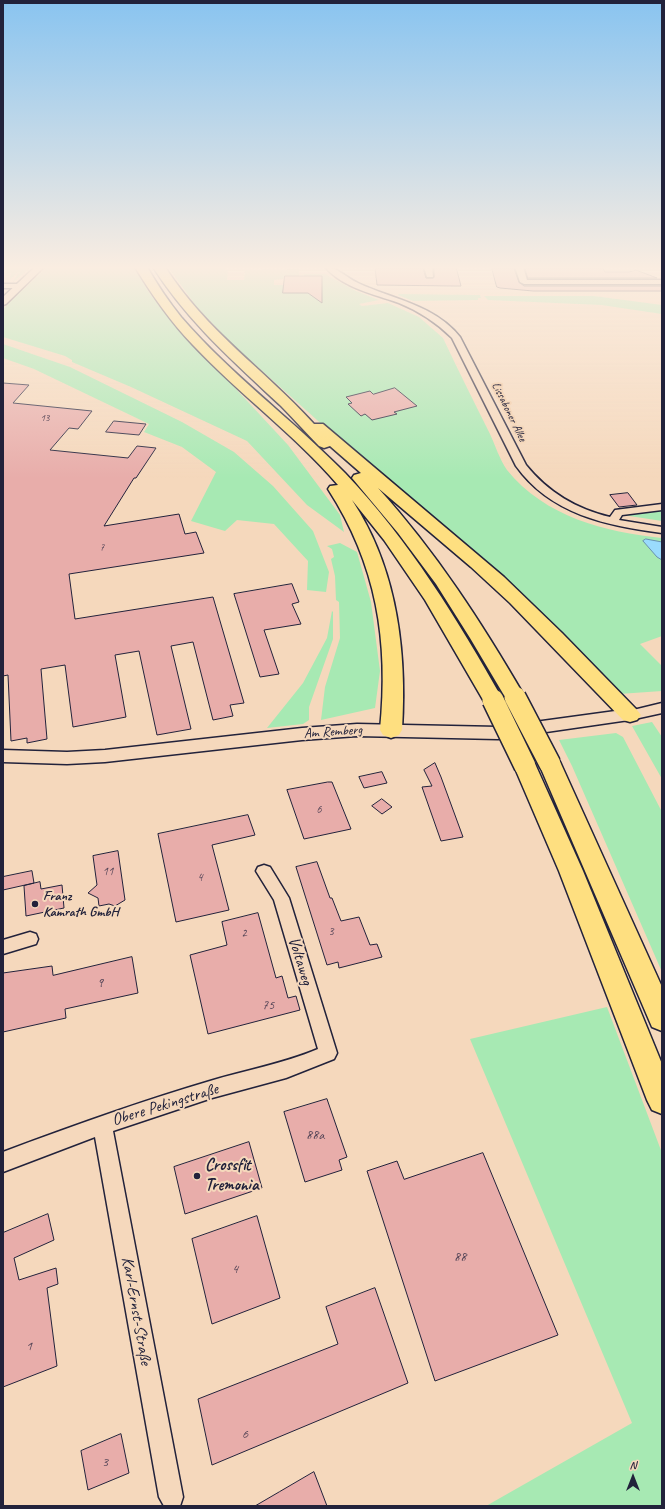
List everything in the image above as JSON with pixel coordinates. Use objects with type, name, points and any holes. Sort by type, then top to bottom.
[{"type":"highway","points":[[194,337],[342,479],[385,529],[422,579],[458,636],[493,700],[525,766],[571,871],[662,1100]]},
{"type":"highway","points":[[216,337],[288,405],[354,471],[412,538],[469,618],[515,697],[550,764],[662,1018]]},
{"type":"highway","points":[[288,405],[316,426],[380,483],[478,564],[556,638],[630,715]]},
{"type":"highway","points":[[289,430],[338,492],[350,510],[378,576],[387,614],[394,677],[391,730]]},
{"type":"street","name":"Lissaboner Allee","points":[[455,337],[462,345],[527,474],[542,489],[556,499],[588,514],[612,522],[662,530]]},
{"type":"street","points":[[612,522],[619,512],[662,507]]},
{"type":"street","name":"Am Remberg","points":[[3,756],[67,758],[105,756],[329,731],[391,730],[432,733],[498,733],[630,715],[662,708]]},
{"type":"street","name":"Voltaweg","points":[[264,871],[281,898],[328,1053]]},
{"type":"street","points":[[3,947],[30,939]]},
{"type":"street","name":"Obere Pekingstraße","points":[[3,1162],[102,1124],[213,1089],[308,1063],[328,1053]]},
{"type":"street","name":"Karl-Ernst-Straße","points":[[102,1124],[171,1497]]},
{"type":"green space","points":[[4,337],[188,337],[288,445],[340,515],[344,532],[307,505],[247,441],[131,387],[72,362],[72,360],[65,356]]},
{"type":"green space","points":[[226,337],[442,337],[490,434],[502,462],[507,470],[522,486],[539,500],[558,511],[577,519],[619,531],[662,538],[662,636],[640,644],[662,666],[662,691],[619,694],[565,636],[489,563],[346,446]]},
{"type":"green space","points":[[3,344],[70,367],[182,422],[234,452],[273,486],[313,531],[329,572],[326,592],[307,590],[308,561],[274,524],[237,520],[225,531],[191,521],[216,472],[182,447],[144,432],[149,424],[34,369],[3,358]]},
{"type":"green space","points":[[662,510],[662,521],[623,515],[626,514]]},
{"type":"green space","points":[[340,543],[357,552],[371,602],[380,671],[375,708],[321,720],[325,687],[340,638],[339,602],[336,600],[335,576],[331,559],[334,557],[332,549],[327,546]]},
{"type":"green space","points":[[332,611],[333,639],[309,707],[309,720],[303,724],[267,728],[303,683],[327,638]]},
{"type":"green space","points":[[652,722],[662,737],[662,779],[632,726]]},
{"type":"green space","points":[[616,733],[623,737],[662,812],[662,972],[572,766],[559,740]]},
{"type":"green space","points":[[607,1007],[662,1153],[662,1506],[486,1506],[632,1423],[470,1039]]},
{"type":"water","points":[[646,539],[662,542],[662,560],[657,557],[643,541]]},
{"type":"building","points":[[3,383],[29,385],[13,403],[92,411],[78,429],[69,428],[50,450],[128,458],[137,446],[156,448],[136,478],[134,478],[104,526],[179,514],[185,534],[196,532],[204,553],[69,574],[75,619],[213,597],[244,703],[230,705],[233,716],[213,720],[193,642],[171,646],[191,729],[157,735],[139,651],[115,655],[126,717],[73,727],[65,665],[41,669],[47,739],[27,743],[27,738],[11,741],[8,675],[3,676]]},
{"type":"building","points":[[395,388],[417,406],[394,412],[397,414],[372,420],[365,414],[361,416],[348,404],[352,403],[346,397],[370,391],[373,394]]},
{"type":"building","points":[[114,421],[146,424],[139,435],[106,432]]},
{"type":"building","points":[[628,493],[637,505],[619,507],[610,495]]},
{"type":"building","points":[[292,584],[299,602],[292,604],[301,624],[264,630],[279,674],[260,677],[234,594]]},
{"type":"building","points":[[435,763],[463,837],[441,841],[422,787],[432,786],[424,770]]},
{"type":"building","points":[[382,772],[387,783],[364,788],[359,777]]},
{"type":"building","points":[[332,782],[351,829],[304,839],[287,790]]},
{"type":"building","points":[[382,799],[392,807],[382,814],[372,806]]},
{"type":"building","points":[[248,815],[255,835],[212,845],[229,910],[176,922],[158,834]]},
{"type":"building","points":[[118,851],[125,900],[115,906],[109,904],[99,906],[98,898],[88,893],[97,885],[93,856]]},
{"type":"building","points":[[317,862],[330,898],[332,898],[341,921],[359,917],[370,945],[377,944],[382,957],[339,968],[338,962],[327,965],[296,867]]},
{"type":"building","points":[[32,871],[34,883],[3,890],[3,877]]},
{"type":"building","points":[[40,882],[41,889],[62,885],[64,908],[26,916],[24,886]]},
{"type":"building","points":[[258,913],[276,978],[282,976],[288,998],[296,996],[300,1010],[208,1034],[190,955],[227,945],[222,922]]},
{"type":"building","points":[[132,957],[138,993],[65,1009],[66,1018],[3,1032],[3,973],[52,966],[53,975]]},
{"type":"building","points":[[327,1099],[347,1157],[339,1160],[342,1170],[305,1182],[284,1112]]},
{"type":"building","points":[[249,1142],[262,1188],[185,1214],[174,1167]]},
{"type":"building","points":[[483,1153],[558,1335],[435,1381],[367,1171],[397,1161],[404,1179]]},
{"type":"building","points":[[48,1214],[54,1240],[14,1258],[19,1280],[56,1268],[58,1284],[47,1288],[57,1366],[3,1387],[3,1233]]},
{"type":"building","points":[[257,1216],[280,1298],[212,1324],[192,1239]]},
{"type":"building","points":[[375,1288],[408,1383],[212,1465],[198,1399],[338,1344],[326,1307]]},
{"type":"building","points":[[121,1434],[129,1473],[88,1490],[81,1451]]},
{"type":"building","points":[[314,1472],[327,1506],[255,1506],[279,1492]]},
{"type":"place","name":"Franz Kamrath GmbH","points":[[35,904]]},
{"type":"place","name":"Crossfit Tremonia","points":[[197,1176]]}]
